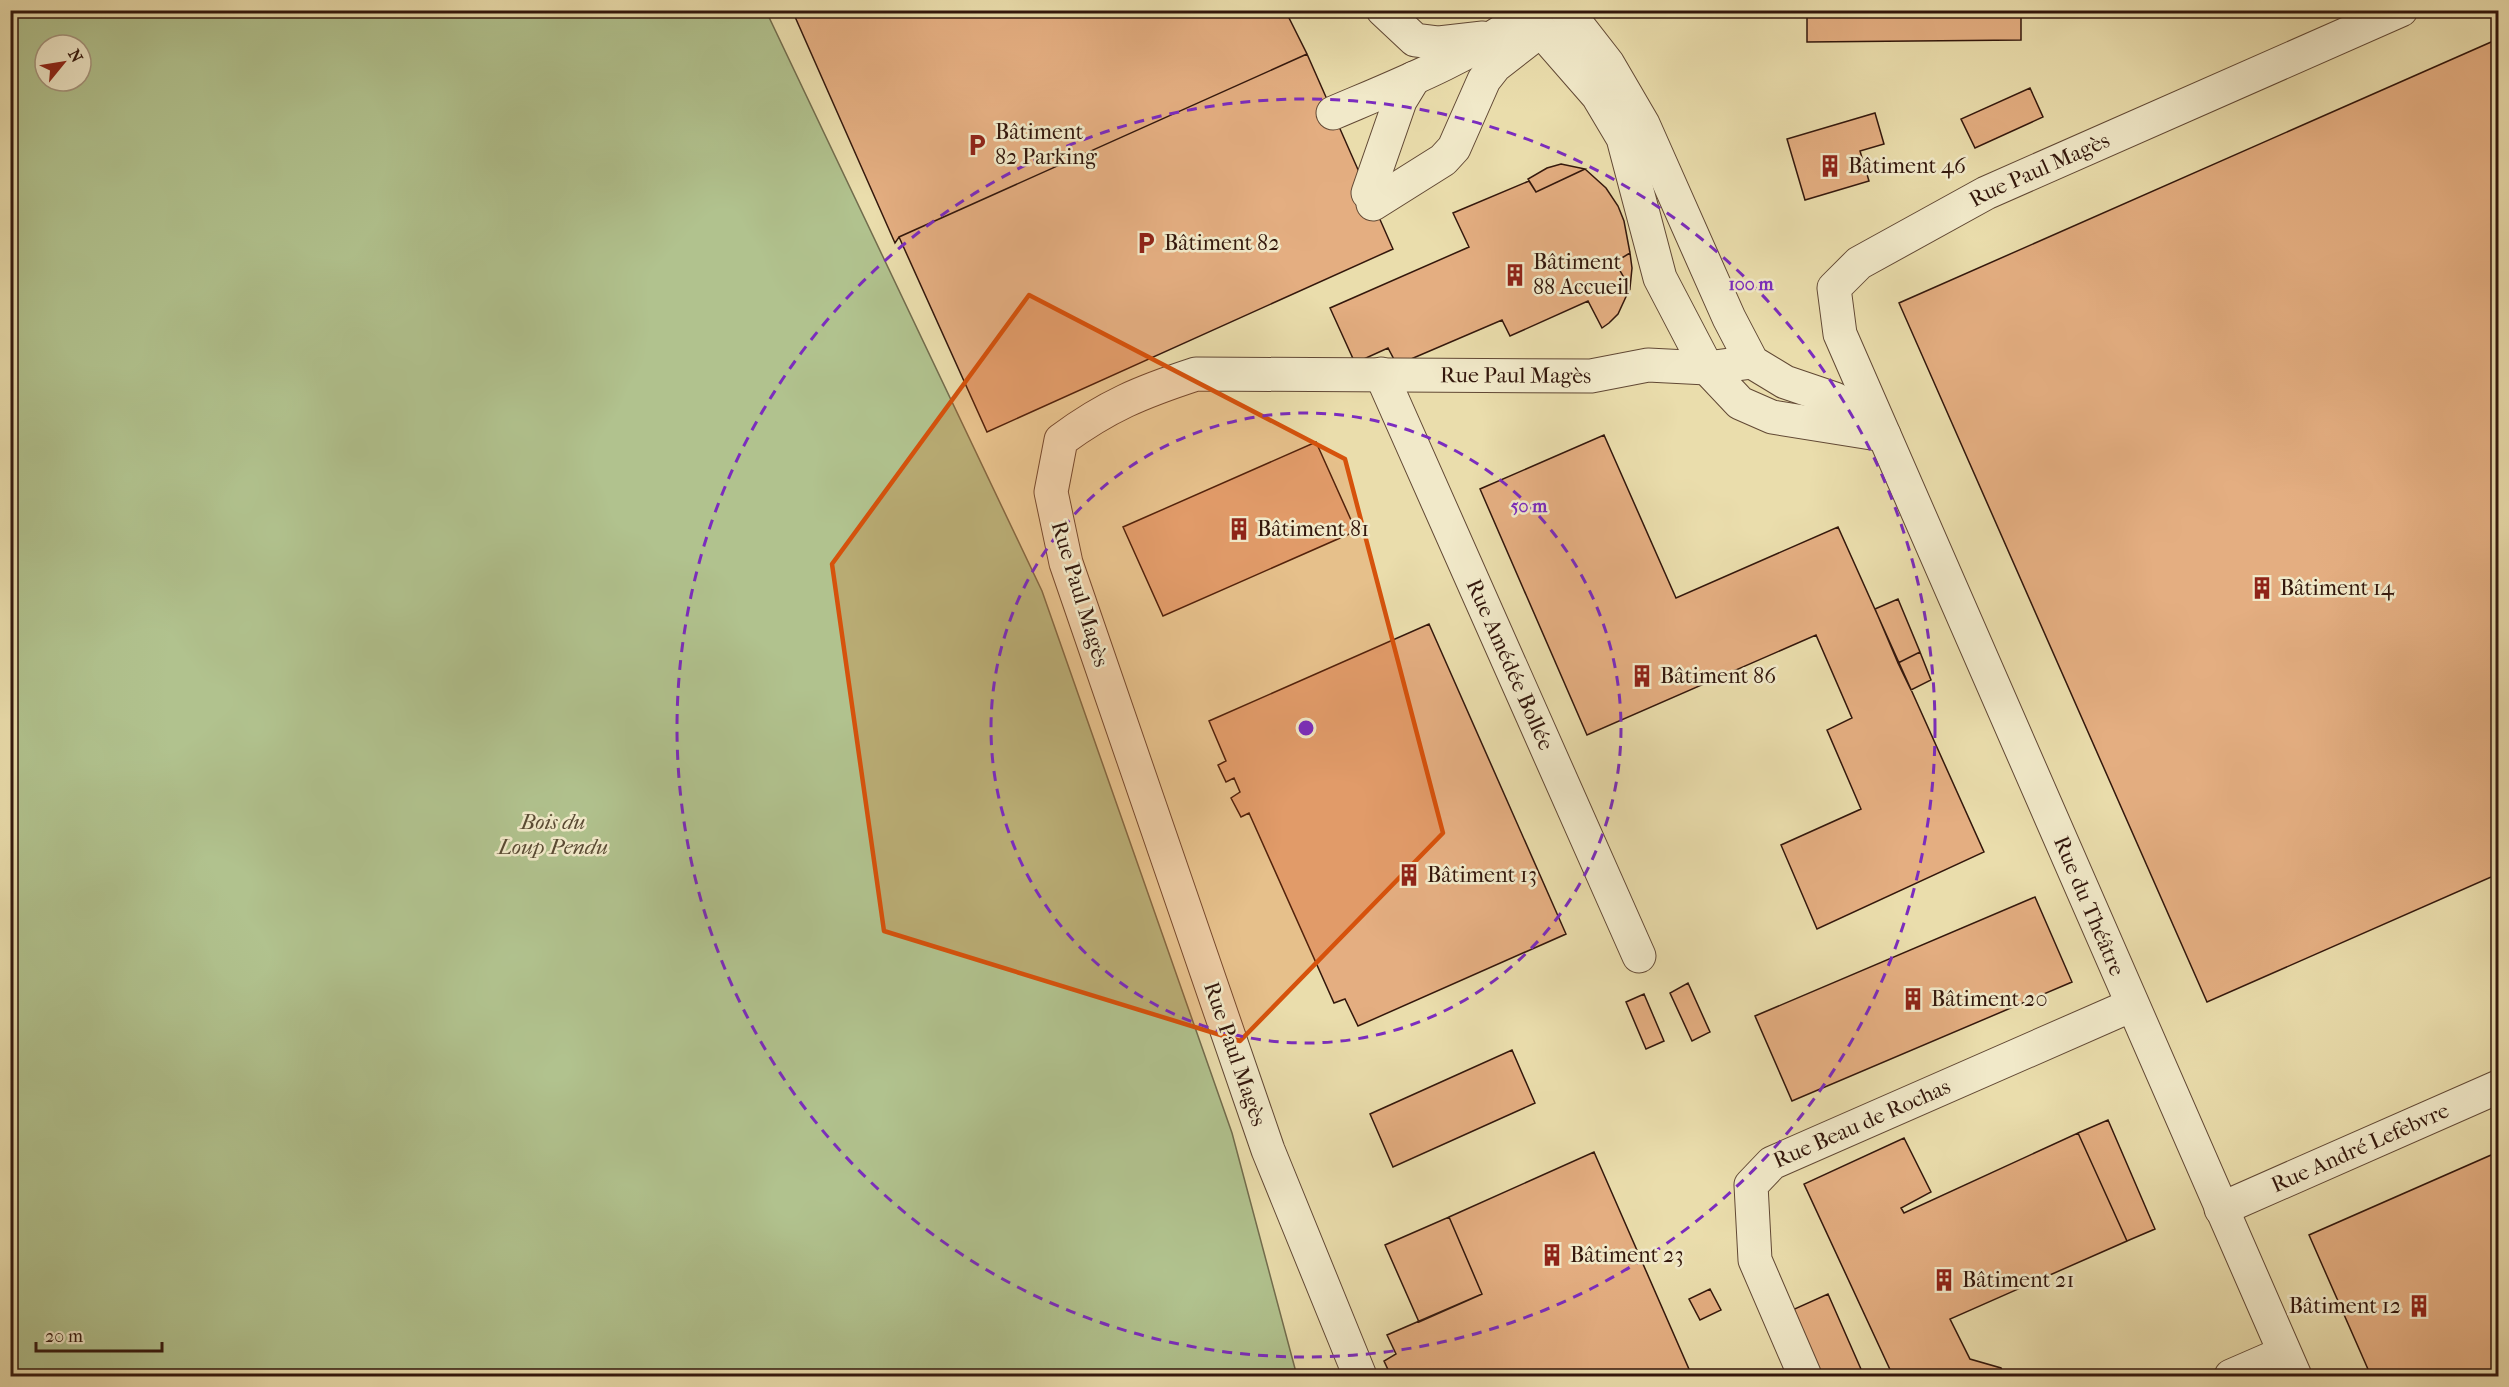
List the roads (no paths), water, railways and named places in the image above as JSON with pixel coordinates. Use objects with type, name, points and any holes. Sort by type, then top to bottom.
[{"type":"lane","points":[[1383,10],[1414,40],[1439,43],[1497,36]]},
{"type":"lane","points":[[1566,10],[1608,64],[1643,124],[1729,318],[1752,362],[1785,382],[1835,399],[1884,435]]},
{"type":"lane","name":"Rue Paul Magès","points":[[1884,435],[1840,334],[1834,288],[1859,263],[1986,193],[2401,10]]},
{"type":"lane","points":[[1333,113],[1445,65],[1530,17]]},
{"type":"lane","points":[[1414,78],[1400,101],[1370,198],[1443,160],[1454,148],[1484,80],[1530,17]]},
{"type":"lane","points":[[1530,17],[1598,96],[1623,138],[1660,278],[1707,368],[1740,403],[1772,417],[1884,435]]},
{"type":"lane","name":"Rue Paul Magès","points":[[1360,1377],[1268,1150],[1066,563],[1051,492],[1061,440],[1096,414],[1144,391],[1196,374],[1591,376],[1648,365],[1707,368],[1752,362]]},
{"type":"lane","name":"Rue Amédée Bollée","points":[[1381,374],[1639,956]]},
{"type":"lane","name":"Rue du Théâtre","points":[[1884,435],[2290,1365]]},
{"type":"lane","name":"Rue Beau de Rochas","points":[[1805,1377],[1755,1260],[1751,1185],[1772,1163],[2132,1005]]},
{"type":"lane","name":"Rue André Lefebvre","points":[[2221,1209],[2499,1087]]},
{"type":"lane","points":[[2230,1377],[2290,1365]]},
{"type":"place","name":"Bâtiment 82 Parking","points":[[977,145]]},
{"type":"place","name":"Bâtiment 46","points":[[1830,166]]},
{"type":"place","name":"Bâtiment 82","points":[[1146,243]]},
{"type":"place","name":"Bâtiment 88 Accueil","points":[[1515,275]]},
{"type":"place","name":"Bâtiment 81","points":[[1239,529]]},
{"type":"place","name":"Bâtiment 14","points":[[2262,588]]},
{"type":"place","name":"Bâtiment 86","points":[[1642,676]]},
{"type":"place","name":"Bâtiment 13","points":[[1409,875]]},
{"type":"place","name":"Bâtiment 20","points":[[1913,999]]},
{"type":"place","name":"Bâtiment 23","points":[[1552,1255]]},
{"type":"place","name":"Bâtiment 21","points":[[1944,1280]]},
{"type":"place","name":"Bâtiment 12","points":[[2419,1306]]},
{"type":"park label","name":"Bois du Loup Pendu","points":[[553,834]]}]
